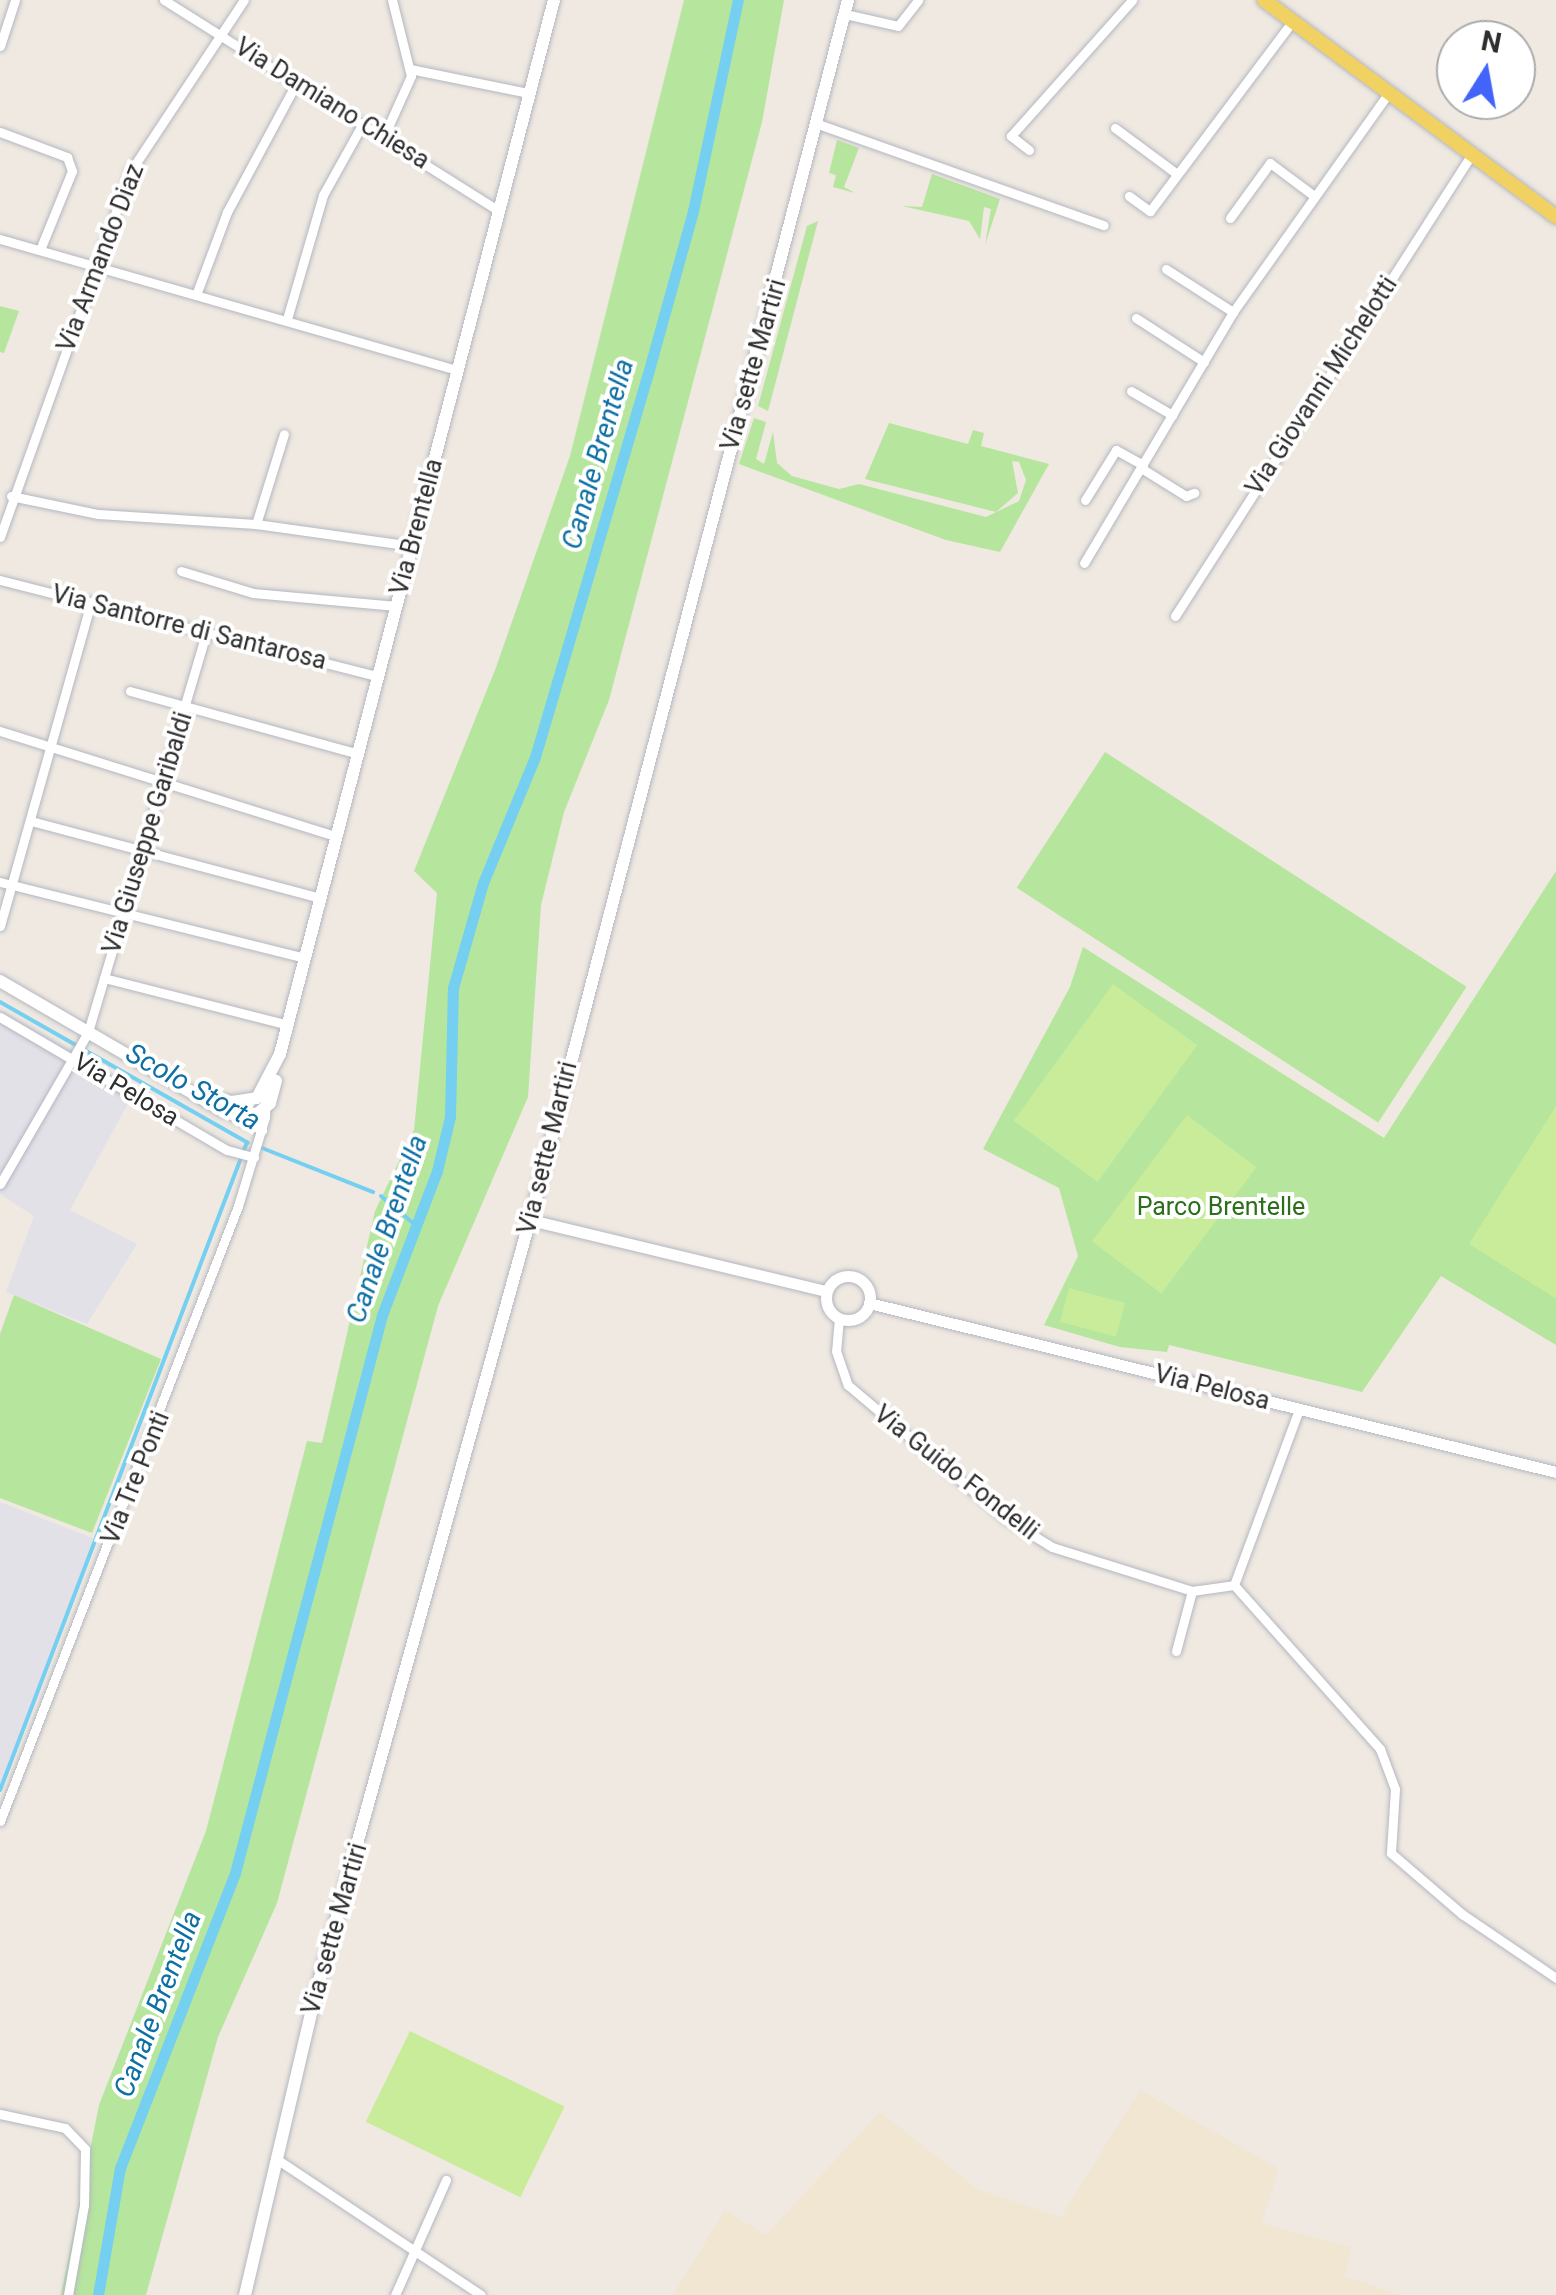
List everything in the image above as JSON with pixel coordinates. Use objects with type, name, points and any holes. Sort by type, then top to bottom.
[{"type":"main road","name":"Via Brentella","points":[[280,1054],[554,0]]},
{"type":"main road","points":[[1264,0],[1387,96],[1556,217]]},
{"type":"main road","name":"Via sette Martiri","points":[[244,2295],[274,2158],[530,1220],[846,7]]},
{"type":"main road","name":"Via Pelosa","points":[[0,981],[223,1111]]},
{"type":"main road","points":[[244,1102],[266,1090],[280,1054]]},
{"type":"main road","points":[[223,1111],[250,1116],[264,1110],[280,1054]]},
{"type":"main road","name":"Via Pelosa","points":[[196,1096],[244,1102]]},
{"type":"street","points":[[0,46],[16,0]]},
{"type":"street","name":"Via Damiano Chiesa","points":[[164,0],[500,210]]},
{"type":"street","name":"Via Armando Diaz","points":[[0,537],[11,496],[130,172],[244,0]]},
{"type":"street","points":[[384,136],[410,69],[392,0]]},
{"type":"street","points":[[846,7],[898,26],[918,0]]},
{"type":"street","points":[[1029,150],[1011,136],[1132,0]]},
{"type":"street","points":[[1129,196],[1150,211],[1292,22]]},
{"type":"street","points":[[410,69],[528,93]]},
{"type":"street","points":[[196,295],[227,212],[297,82]]},
{"type":"street","points":[[1084,563],[1234,312],[1313,195],[1387,96]]},
{"type":"street","points":[[287,319],[323,195],[363,123]]},
{"type":"street","points":[[818,124],[1104,225]]},
{"type":"street","points":[[1115,128],[1177,174]]},
{"type":"street","points":[[0,132],[67,157],[72,171],[40,250]]},
{"type":"street","name":"Via Giovanni Michelotti","points":[[1175,616],[1470,157]]},
{"type":"street","points":[[1230,218],[1270,163],[1313,195]]},
{"type":"street","points":[[0,240],[458,370]]},
{"type":"street","points":[[1166,269],[1234,312]]},
{"type":"street","points":[[1136,318],[1204,362]]},
{"type":"street","points":[[1131,391],[1172,415]]},
{"type":"street","points":[[256,524],[284,434]]},
{"type":"street","points":[[1085,500],[1116,450],[1186,496],[1194,492]]},
{"type":"street","points":[[11,496],[98,514],[256,524],[412,546]]},
{"type":"street","points":[[181,570],[253,593],[396,606]]},
{"type":"street","name":"Via Santorre di Santarosa","points":[[0,580],[378,676]]},
{"type":"street","points":[[0,926],[92,602]]},
{"type":"street","name":"Via Giuseppe Garibaldi","points":[[0,1184],[87,1035],[165,783],[206,632]]},
{"type":"street","points":[[130,691],[358,754]]},
{"type":"street","points":[[0,731],[336,836]]},
{"type":"street","points":[[31,821],[320,898]]},
{"type":"street","points":[[0,882],[11,888],[126,912],[305,958]]},
{"type":"street","points":[[104,978],[288,1025]]},
{"type":"street","name":"Via Pelosa","points":[[0,1017],[235,1152],[253,1155]]},
{"type":"street","points":[[261,1135],[266,1090]]},
{"type":"street","name":"Via Pelosa","points":[[244,1102],[264,1110]]},
{"type":"street","name":"Via Pelosa","points":[[223,1111],[261,1135]]},
{"type":"street","name":"Via Tre Ponti","points":[[0,1822],[261,1135]]},
{"type":"street","name":"Via Pelosa","points":[[530,1220],[826,1292],[838,1278],[852,1276],[865,1284],[869,1303],[1556,1472]]},
{"type":"street","points":[[826,1292],[828,1309],[839,1318],[858,1317],[869,1303]]},
{"type":"street","name":"Via Guido Fondelli","points":[[839,1318],[836,1352],[848,1386],[1006,1518],[1052,1547],[1192,1591],[1234,1586]]},
{"type":"street","points":[[1299,1409],[1234,1586],[1380,1749],[1395,1789],[1391,1853],[1462,1914],[1556,1978]]},
{"type":"street","points":[[1176,1650],[1192,1591]]},
{"type":"street","points":[[0,2114],[65,2128],[81,2139],[84,2205],[68,2295]]},
{"type":"street","points":[[274,2158],[481,2295]]},
{"type":"street","points":[[395,2295],[446,2180]]},
{"type":"shaded area","points":[[0,1009],[137,1087],[70,1210],[137,1244],[87,1324],[6,1292],[34,1216],[0,1194]]},
{"type":"shaded area","points":[[0,1502],[95,1539],[0,1790]]},
{"type":"shaded area","points":[[1140,2090],[1279,2169],[1261,2223],[1351,2247],[1345,2276],[1400,2295],[673,2295],[725,2210],[766,2235],[880,2112],[979,2190],[1061,2217]]},
{"type":"green space","points":[[684,0],[784,0],[762,122],[609,700],[564,812],[541,905],[528,1097],[438,1306],[277,1903],[218,2037],[146,2295],[61,2295],[99,2105],[206,1831],[307,1441],[322,1443],[375,1211],[414,1130],[437,893],[414,871],[495,670],[570,456]]},
{"type":"green space","points":[[837,140],[859,148],[844,187],[855,193],[833,187],[836,175],[829,173]]},
{"type":"green space","points":[[932,174],[1000,199],[985,245],[991,209],[984,207],[980,239],[969,221],[902,206],[922,207]]},
{"type":"green space","points":[[818,221],[768,411],[758,406],[807,226]]},
{"type":"green space","points":[[0,306],[19,311],[4,353],[0,352]]},
{"type":"green space","points":[[754,418],[766,422],[756,459],[764,464],[773,432],[777,463],[792,476],[839,489],[859,484],[986,517],[1019,501],[1026,480],[1019,462],[1012,461],[1018,493],[996,512],[865,479],[889,423],[968,444],[973,430],[984,433],[981,446],[1049,464],[1000,552],[946,540],[739,464]]},
{"type":"green space","points":[[1105,752],[1466,987],[1378,1123],[1017,888]]},
{"type":"green space","name":"Parco Brentelle","points":[[1556,871],[1556,1345],[1441,1276],[1362,1392],[1169,1345],[1167,1352],[1120,1347],[1044,1325],[1078,1256],[1059,1188],[983,1149],[1070,987],[1083,947],[1384,1138]]},
{"type":"green space","points":[[1113,984],[1197,1045],[1098,1182],[1014,1121]]},
{"type":"green space","points":[[1556,1106],[1556,1297],[1555,1298],[1469,1244]]},
{"type":"green space","points":[[1187,1115],[1256,1167],[1161,1294],[1092,1241]]},
{"type":"green space","points":[[1069,1288],[1125,1303],[1116,1337],[1060,1322]]},
{"type":"green space","points":[[14,1295],[161,1359],[92,1533],[0,1498],[0,1334]]},
{"type":"green space","points":[[410,2031],[565,2106],[520,2197],[366,2122]]},
{"type":"waterway","name":"Canale Brentella","points":[[98,2295],[120,2168],[235,1873],[382,1315],[437,1171],[450,1117],[453,988],[483,883],[535,757],[647,377],[693,211],[738,0]]},
{"type":"waterway","name":"Scolo Storta","points":[[0,1002],[248,1143]]},
{"type":"waterway","points":[[0,1790],[247,1142]]},
{"type":"waterway","name":"Scolo Storta","points":[[257,1146],[373,1192]]},
{"type":"waterway","name":"Scolo Storta","points":[[381,1196],[414,1224]]}]
